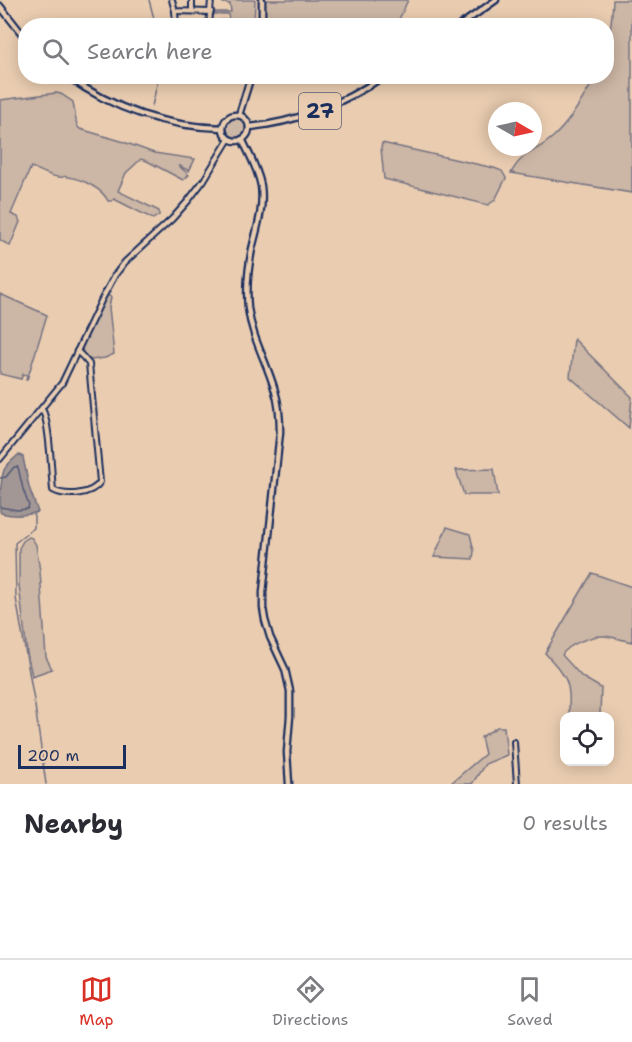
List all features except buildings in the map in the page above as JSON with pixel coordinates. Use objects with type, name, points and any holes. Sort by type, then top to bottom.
[{"type":"main road","points":[[262,0],[262,18]]},
{"type":"main road","points":[[470,18],[496,0]]},
{"type":"main road","points":[[0,6],[18,29]]},
{"type":"main road","points":[[79,84],[96,95],[137,113],[180,124],[223,128]]},
{"type":"main road","points":[[239,115],[249,84]]},
{"type":"main road","name":"27","points":[[249,127],[287,121],[316,112],[352,96],[371,84]]},
{"type":"main road","points":[[239,115],[246,119],[249,127],[242,139],[235,141],[225,135],[223,128],[228,117],[239,115]]},
{"type":"main road","points":[[242,139],[259,179],[261,204],[247,280],[248,304],[253,334],[276,391],[280,421],[263,608],[268,629],[285,669],[290,691],[287,752],[289,784]]},
{"type":"street","points":[[172,0],[175,18]]},
{"type":"street","points":[[192,0],[192,11]]},
{"type":"street","points":[[210,18],[211,0]]},
{"type":"street","points":[[175,11],[211,12]]},
{"type":"street","points":[[0,459],[62,383],[115,275],[125,262],[168,223],[188,201],[229,139]]},
{"type":"street","points":[[42,409],[48,431],[53,490],[61,494],[73,494],[96,488],[100,482],[89,364],[77,351]]},
{"type":"street","points":[[514,742],[517,784]]},
{"type":"shaded area","points":[[255,0],[254,18],[229,18],[228,14],[214,14],[213,17],[214,12],[231,12],[230,4],[223,3],[224,1]]},
{"type":"shaded area","points":[[264,0],[408,0],[400,18],[264,18]]},
{"type":"shaded area","points":[[613,0],[632,0],[632,193],[511,173],[525,156],[542,156],[542,145],[572,116],[592,84],[614,84],[614,18],[611,18]]},
{"type":"shaded area","points":[[56,93],[73,102],[77,126],[80,129],[154,153],[195,159],[189,171],[178,165],[189,175],[183,180],[141,159],[126,173],[118,191],[159,211],[159,215],[153,219],[114,199],[108,201],[102,192],[85,182],[66,176],[52,176],[31,167],[11,214],[18,217],[20,222],[10,246],[0,240],[0,100]]},
{"type":"shaded area","points":[[236,118],[243,121],[246,128],[243,135],[236,138],[229,135],[226,128],[229,121]]},
{"type":"shaded area","points":[[382,143],[494,168],[502,171],[506,178],[495,200],[488,205],[384,179]]},
{"type":"shaded area","points":[[0,294],[47,315],[27,380],[27,375],[23,374],[21,379],[0,374]]},
{"type":"shaded area","points":[[106,294],[111,297],[109,307],[114,354],[91,360],[84,356],[82,348]]},
{"type":"shaded area","points":[[574,339],[632,397],[629,428],[570,377]]},
{"type":"shaded area","points":[[494,469],[498,495],[464,495],[456,470]]},
{"type":"shaded area","points":[[447,527],[470,534],[474,551],[473,559],[434,557]]},
{"type":"shaded area","points":[[29,537],[36,545],[46,657],[52,669],[32,676],[19,585],[19,548]]},
{"type":"shaded area","points":[[592,573],[632,587],[632,642],[604,636],[593,637],[580,641],[562,655],[582,677],[601,688],[600,712],[569,712],[566,681],[545,653]]},
{"type":"shaded area","points":[[497,727],[504,727],[507,755],[485,764],[472,784],[450,784],[485,754],[481,737]]},
{"type":"water","points":[[18,455],[23,457],[29,487],[38,512],[10,515],[0,511],[1,484],[4,470]]},
{"type":"waterway","points":[[149,0],[154,18]]},
{"type":"waterway","points":[[152,106],[157,84]]},
{"type":"waterway","points":[[34,514],[34,528],[15,543],[16,598],[46,784]]}]
